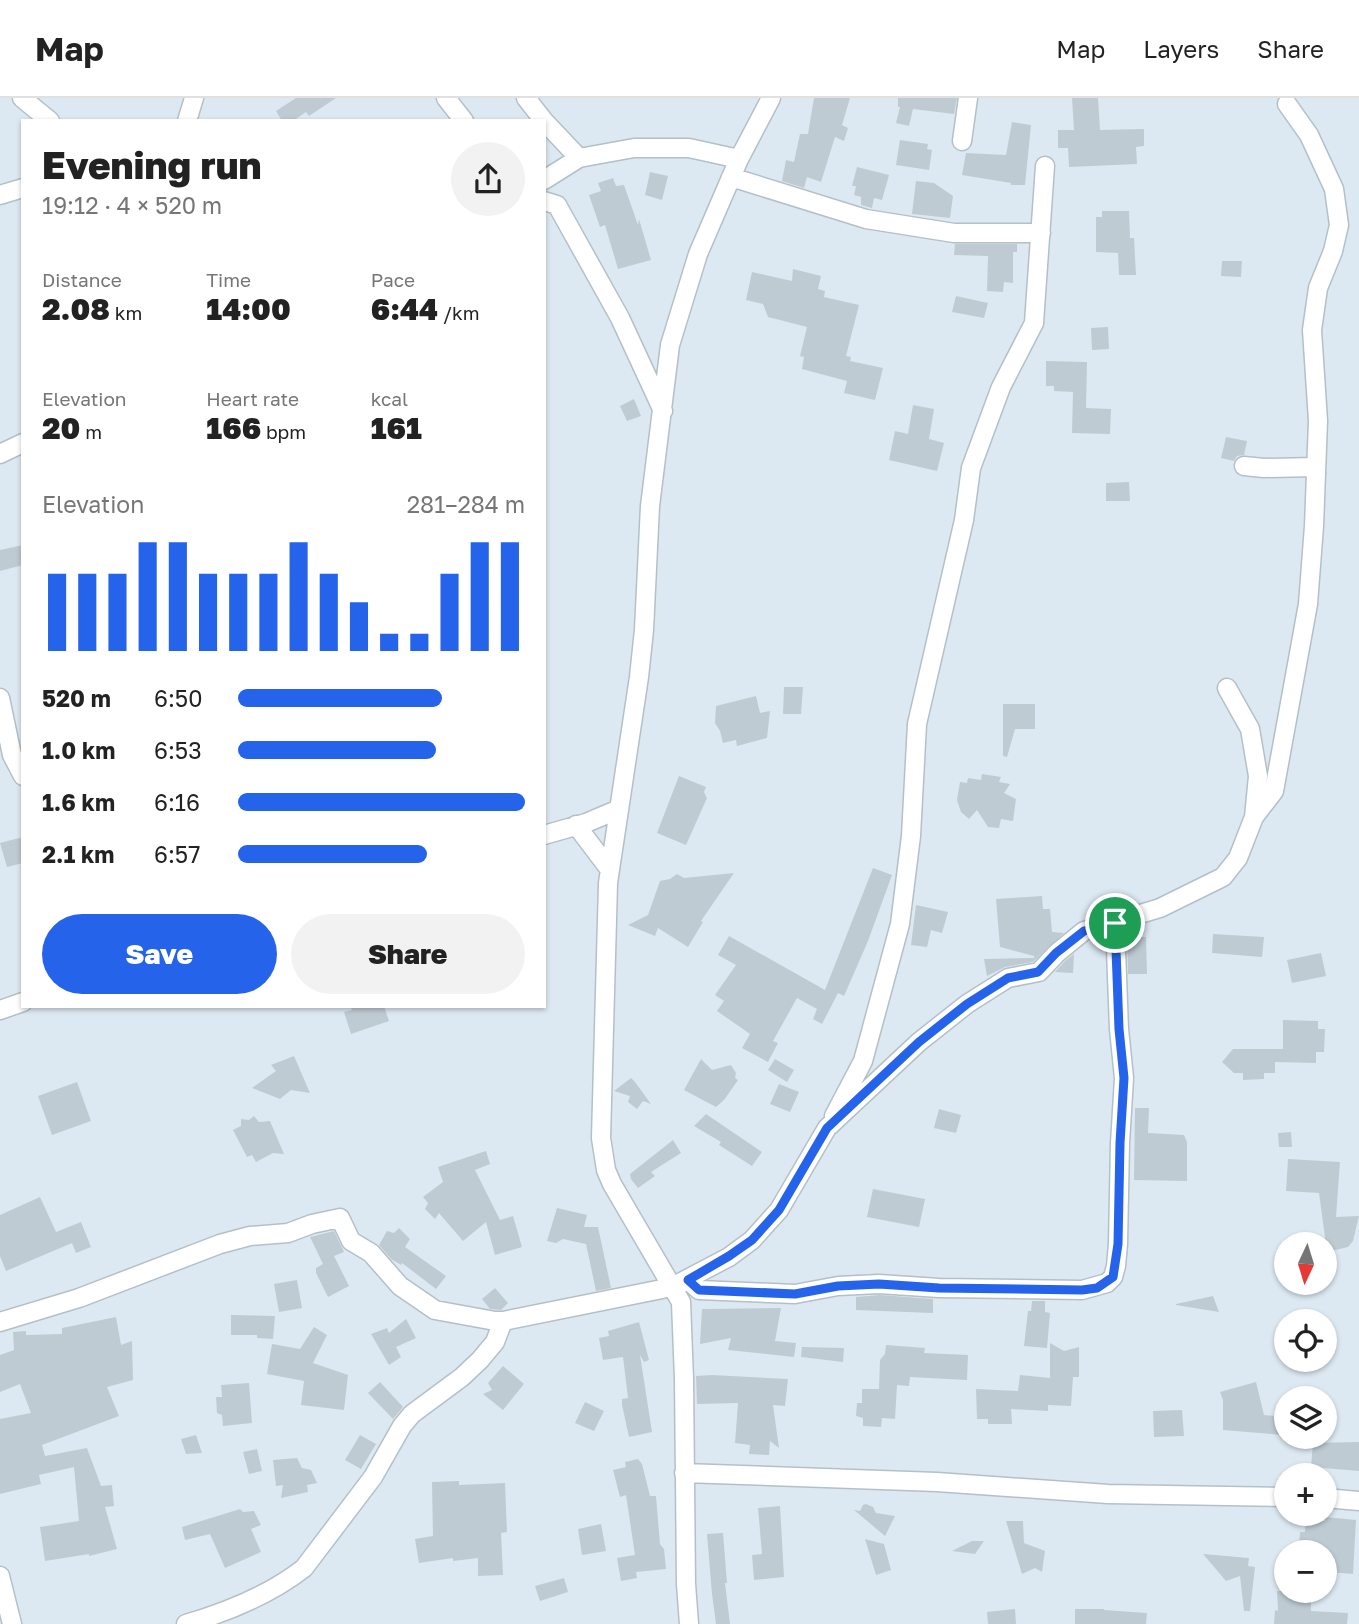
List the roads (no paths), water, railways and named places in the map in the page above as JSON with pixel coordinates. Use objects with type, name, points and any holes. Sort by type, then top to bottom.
[{"type":"street","points":[[22,98],[48,119]]},
{"type":"street","points":[[188,119],[194,98]]},
{"type":"street","points":[[446,98],[462,119]]},
{"type":"street","points":[[526,98],[542,119]]},
{"type":"street","points":[[689,1624],[680,1284],[612,1184],[602,1149],[604,989],[610,870],[639,677],[650,506],[674,325],[698,254],[739,159],[771,98]]},
{"type":"street","points":[[962,141],[968,98]]},
{"type":"street","points":[[827,1128],[919,1042],[967,1004],[1008,978],[1038,972],[1056,953],[1084,931],[1160,908],[1223,877],[1238,858],[1254,817],[1273,791],[1308,604],[1318,421],[1312,330],[1318,288],[1334,251],[1339,225],[1334,189],[1309,135],[1287,104]]},
{"type":"street","points":[[546,123],[579,158]]},
{"type":"street","points":[[546,179],[579,158],[656,147],[689,148],[739,159]]},
{"type":"street","points":[[0,1322],[79,1298],[220,1244],[250,1236],[288,1233],[340,1218],[351,1241],[371,1253],[400,1286],[435,1310],[503,1321],[680,1284],[729,1256],[752,1240],[765,1226],[779,1210],[863,1061],[900,925],[911,836],[917,723],[964,520],[971,468],[1001,387],[1034,323],[1045,166]]},
{"type":"street","points":[[731,177],[866,219],[954,233],[1041,233]]},
{"type":"street","points":[[0,195],[21,189]]},
{"type":"street","points":[[546,202],[557,205],[577,239],[620,318],[663,411]]},
{"type":"street","points":[[0,454],[21,444]]},
{"type":"street","points":[[1244,466],[1316,467]]},
{"type":"street","points":[[1227,688],[1250,729],[1258,776],[1254,817]]},
{"type":"street","points":[[0,698],[12,755],[21,772]]},
{"type":"street","points":[[546,834],[619,809]]},
{"type":"street","points":[[576,825],[610,870]]},
{"type":"street","points":[[680,1284],[699,1290],[795,1294],[838,1286],[879,1284],[939,1288],[1082,1290],[1097,1288],[1107,1283],[1113,1277],[1118,1244],[1124,1078],[1119,1029],[1115,923]]},
{"type":"street","points":[[0,1010],[21,1003]]},
{"type":"street","points":[[186,1624],[253,1598],[304,1568],[373,1477],[401,1426],[412,1414],[462,1377],[480,1360],[495,1342],[503,1321]]},
{"type":"street","points":[[684,1472],[937,1482],[1108,1494],[1274,1497]]},
{"type":"street","points":[[1337,1499],[1359,1502]]},
{"type":"street","points":[[0,1576],[12,1624]]}]
